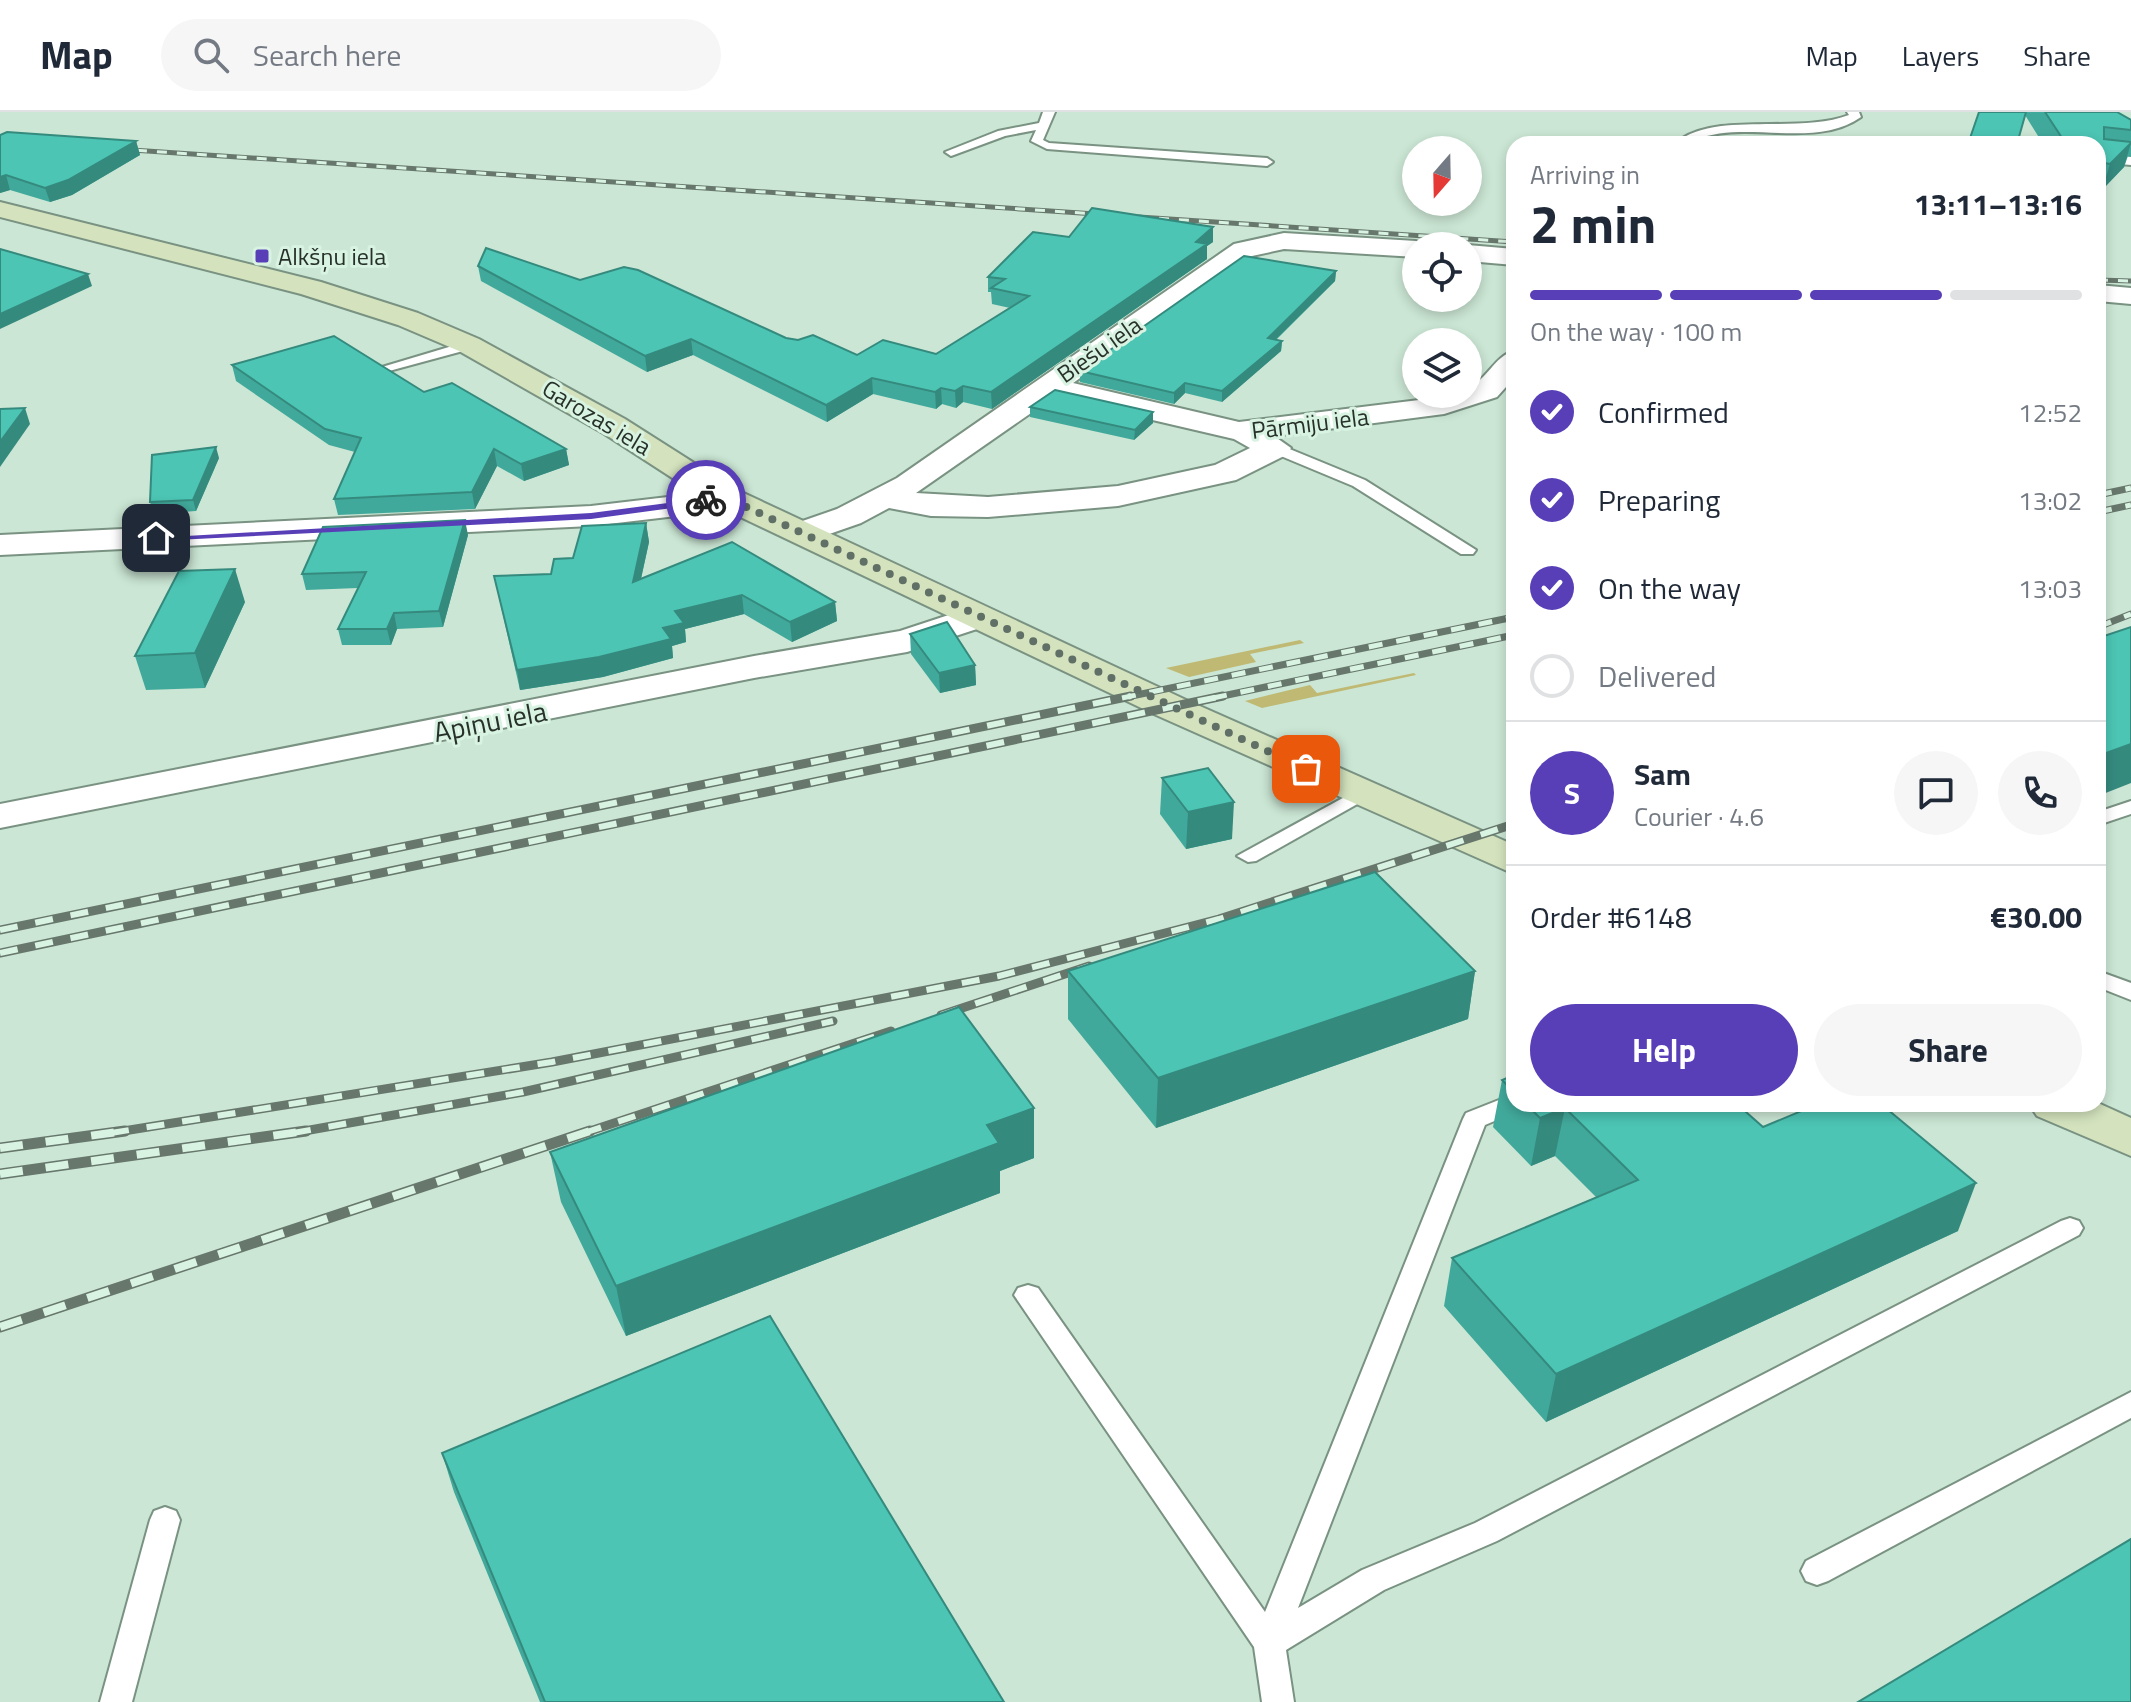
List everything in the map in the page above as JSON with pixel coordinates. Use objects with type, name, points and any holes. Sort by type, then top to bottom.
[{"type":"main road","name":"Garozas iela","points":[[0,209],[311,288],[408,319],[469,345],[588,411],[723,496],[976,617],[1506,857]]},
{"type":"main road","points":[[2072,1112],[2131,1138]]},
{"type":"street","name":"Biešu iela","points":[[803,532],[887,498],[1231,258],[1260,244],[1325,242],[1402,248]]},
{"type":"street","points":[[1482,254],[1506,256]]},
{"type":"street","points":[[2106,294],[2131,296]]},
{"type":"street","name":"Pārmiju iela","points":[[1047,386],[1239,431],[1444,405],[1486,391],[1506,369]]},
{"type":"street","points":[[1239,431],[1275,448]]},
{"type":"street","points":[[887,498],[931,506],[988,507],[1118,496],[1225,473],[1275,448]]},
{"type":"street","points":[[0,545],[591,516],[676,506],[723,496]]},
{"type":"street","name":"Apiņu iela","points":[[0,816],[754,667],[907,641],[976,617]]},
{"type":"lane","points":[[1049,112],[1037,141],[1047,146],[1267,162]]},
{"type":"lane","points":[[1691,136],[1705,125],[1843,123],[1855,117],[1853,112]]},
{"type":"lane","points":[[951,152],[991,136],[1041,126]]},
{"type":"lane","points":[[2106,159],[2131,161]]},
{"type":"lane","points":[[389,367],[469,345]]},
{"type":"lane","points":[[1275,448],[1359,483],[1467,550]]},
{"type":"lane","points":[[1248,856],[1361,794]]},
{"type":"lane","points":[[2106,816],[2131,807]]},
{"type":"lane","points":[[2106,981],[2131,992]]},
{"type":"lane","points":[[1269,1643],[1475,1119],[1506,1106]]},
{"type":"lane","points":[[1269,1643],[1373,1580],[1500,1525],[2070,1228]]},
{"type":"lane","points":[[1028,1295],[1269,1643],[1278,1702]]},
{"type":"lane","points":[[1817,1571],[2131,1404]]},
{"type":"lane","points":[[116,1702],[165,1520]]},
{"type":"shaded area","points":[[1300,640],[1304,643],[1250,654],[1256,662],[1189,677],[1166,668]]},
{"type":"shaded area","points":[[1416,675],[1262,708],[1245,701],[1310,685],[1317,693]]},
{"type":"building","points":[[1979,112],[2026,112],[2019,136],[1971,136]]},
{"type":"building","points":[[2045,112],[2117,112],[2131,120],[2131,130],[2104,127],[2104,136],[2061,136]]},
{"type":"building","points":[[7,132],[136,141],[68,180],[45,188],[6,175],[0,177],[0,135]]},
{"type":"building","points":[[2106,139],[2131,142],[2131,143],[2110,164],[2106,163]]},
{"type":"building","points":[[1092,208],[1213,227],[1196,242],[1207,244],[991,392],[963,386],[955,391],[941,388],[935,392],[872,378],[826,405],[691,339],[645,356],[478,266],[486,248],[580,280],[624,267],[638,270],[786,338],[798,340],[813,335],[857,355],[883,340],[936,354],[1029,296],[991,288],[1005,279],[988,277],[1033,232],[1069,237]]},
{"type":"building","points":[[0,249],[88,274],[0,314]]},
{"type":"building","points":[[1244,256],[1336,271],[1268,338],[1282,341],[1222,391],[1185,383],[1174,393],[1080,371]]},
{"type":"building","points":[[334,336],[424,392],[452,383],[566,449],[521,464],[494,449],[472,492],[334,499],[361,438],[325,429],[232,365]]},
{"type":"building","points":[[1055,390],[1153,412],[1135,430],[1030,407]]},
{"type":"building","points":[[25,408],[0,442],[0,409]]},
{"type":"building","points":[[216,447],[193,500],[150,502],[152,455]]},
{"type":"building","points":[[465,520],[439,611],[394,613],[387,629],[338,629],[366,572],[302,574],[323,527]]},
{"type":"building","points":[[646,523],[633,582],[732,542],[835,602],[790,622],[742,595],[675,611],[684,623],[663,628],[671,639],[599,657],[517,670],[494,576],[551,574],[554,559],[573,558],[582,526]]},
{"type":"building","points":[[235,569],[195,653],[135,656],[179,571]]},
{"type":"building","points":[[947,622],[975,665],[939,673],[910,634]]},
{"type":"building","points":[[2131,627],[2131,744],[2106,753],[2106,635]]},
{"type":"building","points":[[1208,768],[1234,802],[1188,812],[1162,778]]},
{"type":"building","points":[[1375,872],[1475,971],[1158,1078],[1068,971]]},
{"type":"building","points":[[959,1007],[1034,1108],[987,1125],[999,1143],[616,1286],[550,1152]]},
{"type":"building","points":[[1534,1112],[1555,1112],[1540,1118]]},
{"type":"building","points":[[1569,1112],[1746,1112],[1763,1127],[1799,1112],[1891,1112],[1976,1183],[1556,1374],[1452,1258],[1638,1180]]},
{"type":"building","points":[[770,1316],[1004,1702],[545,1702],[442,1453]]},
{"type":"building","points":[[2131,1539],[2131,1702],[1858,1702]]},
{"type":"railway","points":[[117,149],[1111,215]]},
{"type":"railway","points":[[1139,217],[1506,241]]},
{"type":"railway","points":[[2106,280],[2131,281]]},
{"type":"railway","points":[[2106,493],[2131,488]]},
{"type":"railway","points":[[2106,510],[2131,505]]},
{"type":"railway","points":[[2106,624],[2131,614]]},
{"type":"railway","points":[[1122,698],[1506,619]]},
{"type":"railway","points":[[1213,698],[1506,637]]},
{"type":"railway","points":[[0,930],[1131,696]]},
{"type":"railway","points":[[0,953],[1223,696]]},
{"type":"railway","points":[[115,1132],[552,1062],[999,976],[1219,919],[1506,827]]},
{"type":"railway","points":[[941,1015],[1089,966]]},
{"type":"railway","points":[[298,1132],[523,1092],[833,1021]]},
{"type":"railway","points":[[584,1133],[891,1031]]},
{"type":"railway","points":[[115,1132],[125,1131]]},
{"type":"railway","points":[[298,1132],[306,1131]]},
{"type":"railway","points":[[0,1327],[590,1131]]},
{"type":"railway","points":[[0,1148],[115,1132]]},
{"type":"railway","points":[[0,1174],[298,1132]]},
{"type":"railway","points":[[293,1133],[298,1132]]},
{"type":"way so far","points":[[706,500],[723,496],[1306,769]]},
{"type":"place","name":"Alkšņu iela","points":[[262,256]]},
{"type":"route","points":[[156,538],[591,516],[666,508],[706,500]]}]
